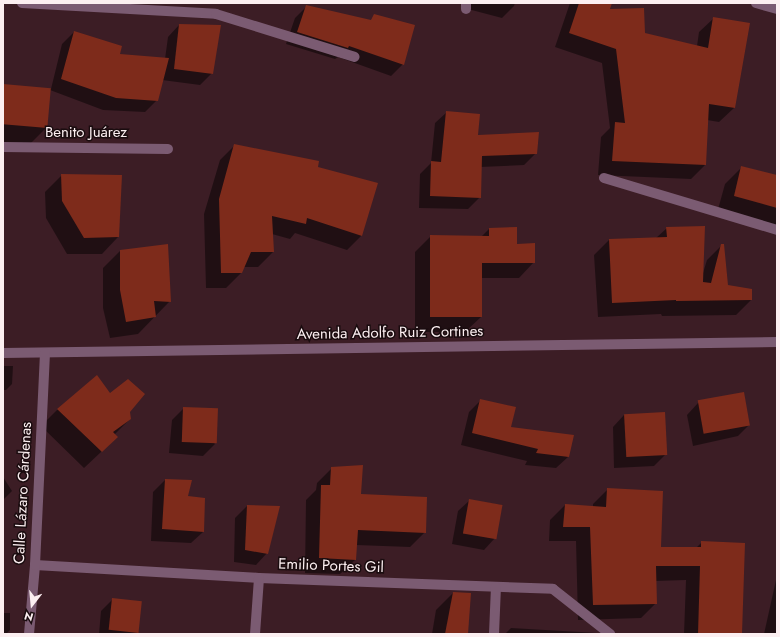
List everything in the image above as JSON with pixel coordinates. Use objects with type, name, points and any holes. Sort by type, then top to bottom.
[{"type":"street","points":[[22,3],[216,14],[355,57]]},
{"type":"street","points":[[756,3],[777,9]]},
{"type":"street","name":"Benito Juárez","points":[[3,147],[168,149]]},
{"type":"street","points":[[604,178],[777,230]]},
{"type":"street","name":"Avenida Adolfo Ruiz Cortines","points":[[3,354],[777,342]]},
{"type":"street","name":"Calle Lázaro Cárdenas","points":[[29,634],[35,565],[45,353]]},
{"type":"street","name":"Emilio Portes Gil","points":[[35,565],[259,578],[553,589],[610,634]]},
{"type":"street","points":[[256,634],[259,578]]},
{"type":"street","points":[[494,634],[496,587]]},
{"type":"building","points":[[579,3],[612,3],[610,9],[644,8],[645,33],[708,48],[713,17],[750,23],[735,108],[709,104],[706,165],[612,161],[615,122],[625,123],[616,49],[569,33]]},
{"type":"building","points":[[306,5],[371,20],[374,14],[415,25],[404,65],[349,46],[348,48],[297,32]]},
{"type":"building","points":[[179,24],[221,25],[213,74],[174,69]]},
{"type":"building","points":[[74,31],[122,46],[120,54],[169,58],[158,101],[116,98],[61,79]]},
{"type":"building","points":[[3,84],[51,88],[47,128],[3,124]]},
{"type":"building","points":[[446,111],[480,114],[478,135],[539,132],[537,154],[482,156],[481,198],[430,196],[431,161],[441,162]]},
{"type":"building","points":[[234,144],[319,161],[318,167],[378,183],[362,236],[307,218],[306,224],[272,216],[274,252],[251,252],[242,273],[221,273],[219,199]]},
{"type":"building","points":[[741,166],[777,175],[777,208],[734,196]]},
{"type":"building","points":[[61,174],[122,175],[119,237],[84,238],[62,201]]},
{"type":"building","points":[[705,226],[703,282],[711,283],[721,244],[724,244],[728,285],[752,289],[752,300],[676,300],[612,303],[609,239],[667,237],[666,227]]},
{"type":"building","points":[[517,227],[517,244],[535,243],[535,263],[482,263],[482,317],[430,317],[430,235],[489,236],[489,228]]},
{"type":"building","points":[[168,244],[171,302],[154,301],[156,317],[126,322],[120,290],[120,250]]},
{"type":"building","points":[[97,375],[110,393],[128,379],[145,394],[130,412],[131,419],[113,432],[118,437],[102,452],[57,409]]},
{"type":"building","points":[[744,392],[750,425],[704,434],[698,400]]},
{"type":"building","points":[[480,399],[516,407],[511,427],[574,435],[569,457],[536,453],[538,449],[472,433]]},
{"type":"building","points":[[183,407],[218,408],[217,443],[182,442]]},
{"type":"building","points":[[665,412],[667,455],[626,457],[624,414]]},
{"type":"building","points":[[363,465],[361,494],[427,497],[426,533],[358,530],[356,560],[319,558],[321,485],[330,485],[331,467]]},
{"type":"building","points":[[165,479],[192,480],[188,496],[205,498],[204,532],[162,529]]},
{"type":"building","points":[[607,488],[663,491],[661,547],[701,547],[701,541],[745,543],[742,634],[698,634],[700,566],[656,566],[657,604],[593,605],[590,527],[563,527],[565,504],[606,507]]},
{"type":"building","points":[[469,499],[502,505],[496,539],[463,533]]},
{"type":"building","points":[[247,505],[280,506],[268,554],[245,550]]},
{"type":"building","points":[[453,592],[471,593],[468,634],[445,634]]},
{"type":"building","points":[[112,598],[142,601],[138,633],[109,630]]}]
